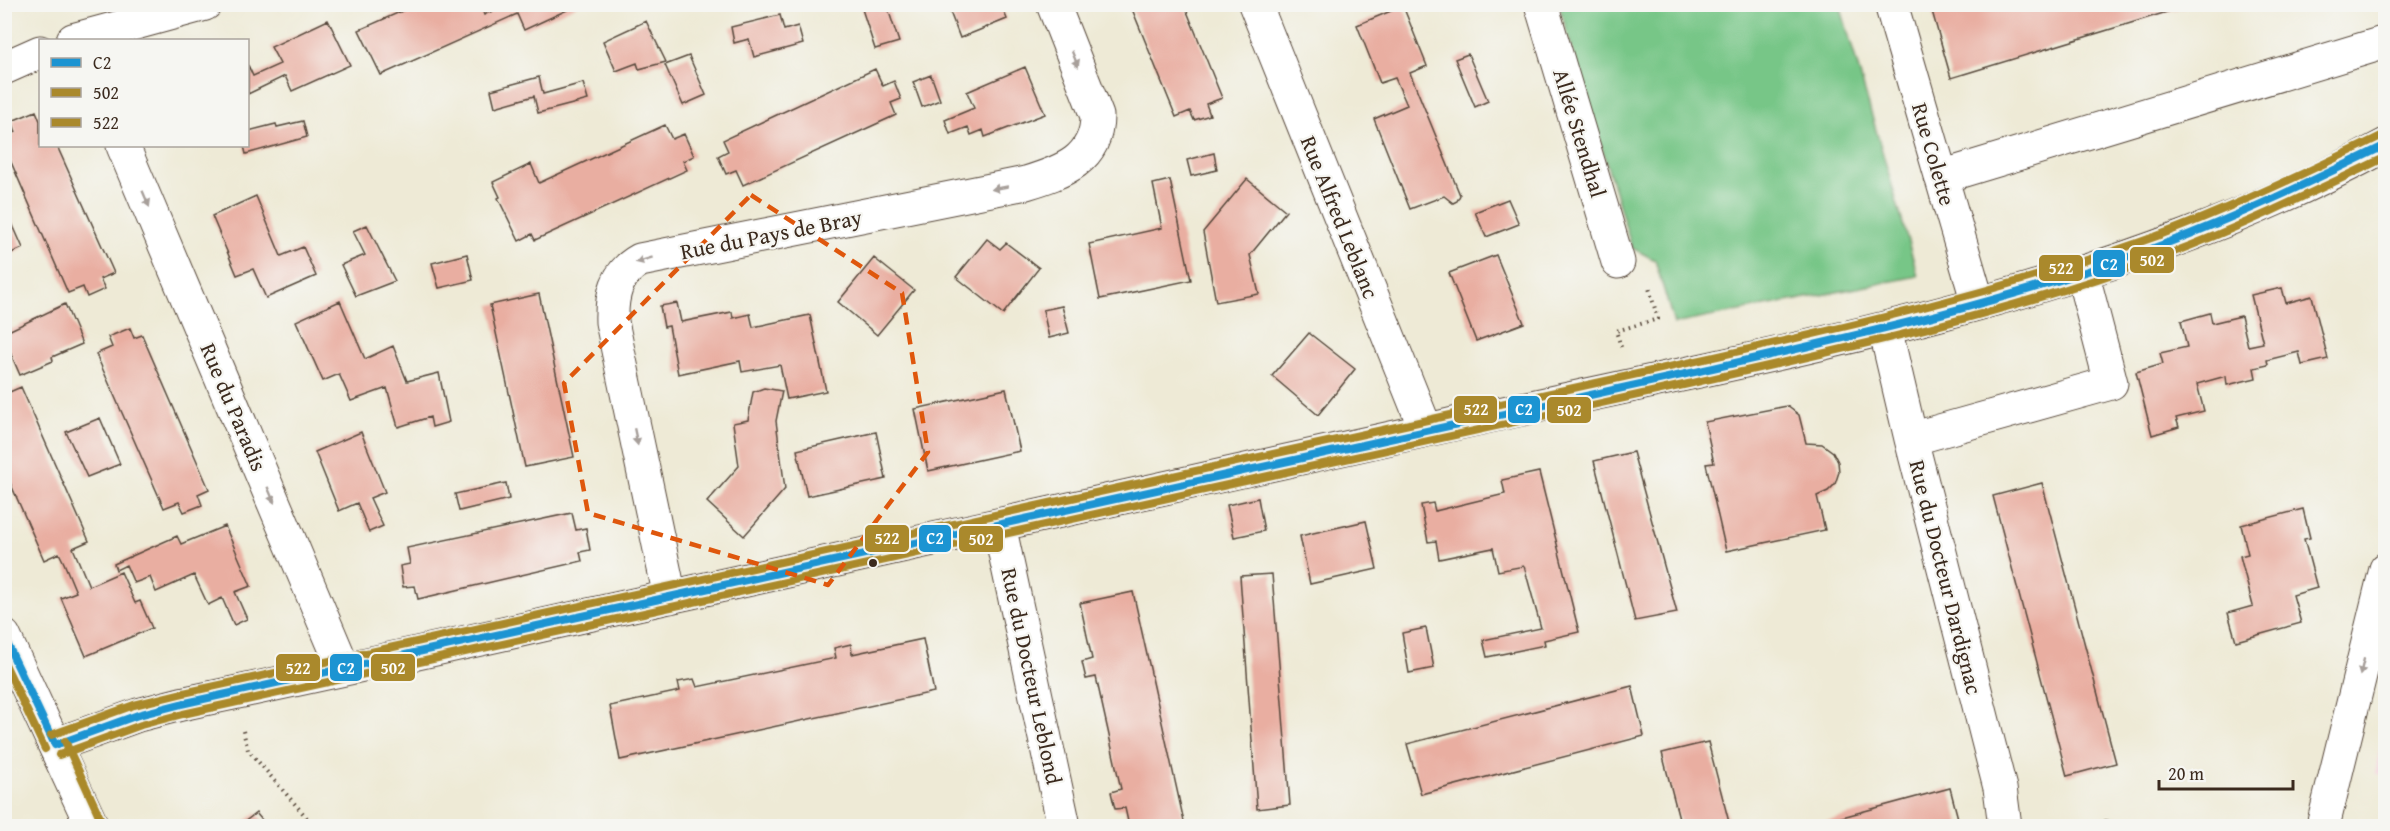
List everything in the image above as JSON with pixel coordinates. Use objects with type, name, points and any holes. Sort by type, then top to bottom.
[{"type":"street","points":[[81,39],[205,4]]},
{"type":"street","name":"Rue du Pays de Bray","points":[[670,597],[612,322],[613,297],[622,274],[640,260],[1026,183],[1066,168],[1088,150],[1097,128],[1097,116],[1053,4]]},
{"type":"street","name":"Rue Alfred Leblanc","points":[[1255,4],[1426,430]]},
{"type":"street","name":"Allée Stendhal","points":[[1541,4],[1632,270]]},
{"type":"street","name":"Rue Colette","points":[[1891,4],[1978,303]]},
{"type":"street","points":[[1941,177],[2385,42]]},
{"type":"street","points":[[4,68],[39,52]]},
{"type":"street","points":[[55,745],[138,716],[233,693],[1885,328],[2082,272],[2207,228],[2279,199],[2385,145]]},
{"type":"street","name":"Rue du Paradis","points":[[123,147],[344,669]]},
{"type":"street","points":[[1911,439],[2111,383],[2082,272]]},
{"type":"street","name":"Rue du Docteur Dardignac","points":[[1885,328],[2000,788],[2005,826]]},
{"type":"street","name":"Rue du Docteur Leblond","points":[[999,525],[1064,826]]},
{"type":"street","points":[[2324,826],[2385,569]]},
{"type":"street","points":[[4,636],[13,681],[55,745],[92,826]]},
{"type":"path","points":[[1624,357],[1616,331],[1658,319],[1632,270]]},
{"type":"path","points":[[233,693],[248,750],[314,826]]},
{"type":"highlighted area","points":[[751,195],[902,293],[928,452],[828,585],[588,513],[564,383]]},
{"type":"shaded area","points":[[2385,731],[2385,776],[2375,773]]},
{"type":"green space","points":[[1559,5],[1840,5],[1918,276],[1674,324],[1655,260],[1632,248]]},
{"type":"building","points":[[418,4],[480,4],[484,15],[507,4],[580,4],[524,30],[517,14],[381,75],[359,30]]},
{"type":"building","points":[[891,4],[887,6],[899,42],[875,49],[862,9]]},
{"type":"building","points":[[947,4],[1001,4],[1007,19],[960,38]]},
{"type":"building","points":[[1130,4],[1184,4],[1222,98],[1206,104],[1210,115],[1194,120],[1190,111],[1176,117]]},
{"type":"building","points":[[1953,4],[2190,5],[1951,78],[1932,11]]},
{"type":"building","points":[[1403,6],[1427,66],[1410,73],[1460,195],[1453,203],[1444,196],[1410,209],[1374,119],[1407,105],[1395,78],[1380,83],[1357,25]]},
{"type":"building","points":[[780,15],[784,30],[798,26],[803,44],[754,57],[749,39],[734,43],[731,27]]},
{"type":"building","points":[[328,20],[350,65],[292,91],[285,76],[249,94],[249,67],[253,76],[280,64],[271,47]]},
{"type":"building","points":[[646,21],[666,62],[639,69],[637,63],[616,71],[603,41]]},
{"type":"building","points":[[1468,54],[1488,101],[1475,107],[1455,59]]},
{"type":"building","points":[[689,56],[706,95],[683,105],[665,65]]},
{"type":"building","points":[[1025,67],[1045,114],[985,137],[983,130],[971,135],[968,127],[950,134],[945,120],[974,108],[967,92]]},
{"type":"building","points":[[875,69],[883,86],[894,81],[901,99],[891,103],[896,115],[743,185],[736,170],[726,174],[718,156],[728,151],[723,140]]},
{"type":"building","points":[[931,75],[940,100],[922,107],[913,82]]},
{"type":"building","points":[[539,77],[543,94],[583,83],[588,100],[538,113],[534,96],[495,107],[491,90]]},
{"type":"building","points":[[36,111],[39,118],[39,147],[57,147],[114,273],[100,279],[105,289],[87,297],[83,287],[68,293],[4,146],[4,137],[16,132],[12,121]]},
{"type":"building","points":[[303,121],[307,137],[246,154],[244,147],[249,147],[249,131],[276,124],[277,127]]},
{"type":"building","points":[[665,125],[672,139],[684,134],[694,156],[683,161],[687,170],[535,240],[532,234],[519,241],[498,198],[500,197],[493,182],[531,164],[539,183]]},
{"type":"building","points":[[1214,153],[1217,170],[1191,176],[1187,160]]},
{"type":"building","points":[[1247,179],[1286,211],[1250,255],[1259,294],[1216,302],[1203,232]]},
{"type":"building","points":[[1170,180],[1191,280],[1100,299],[1089,244],[1162,228],[1153,184]]},
{"type":"building","points":[[256,196],[281,256],[303,247],[316,276],[266,298],[253,269],[237,275],[212,216]]},
{"type":"building","points":[[1508,199],[1519,224],[1486,237],[1475,212]]},
{"type":"building","points":[[4,205],[23,248],[4,256]]},
{"type":"building","points":[[367,225],[395,281],[356,296],[341,265],[365,255],[353,231]]},
{"type":"building","points":[[987,239],[1000,249],[1006,243],[1039,268],[1003,314],[956,277]]},
{"type":"building","points":[[467,254],[473,280],[439,288],[432,263]]},
{"type":"building","points":[[1496,255],[1524,323],[1476,341],[1449,273]]},
{"type":"building","points":[[874,258],[914,290],[877,335],[838,302]]},
{"type":"building","points":[[2282,288],[2286,303],[2312,296],[2328,359],[2302,365],[2299,352],[2267,360],[2268,365],[2254,368],[2256,378],[2227,385],[2226,376],[2197,384],[2204,411],[2176,418],[2179,427],[2152,435],[2136,372],[2163,364],[2160,353],[2187,347],[2181,321],[2210,313],[2212,323],[2241,316],[2248,346],[2263,343],[2251,295]]},
{"type":"building","points":[[539,294],[574,457],[525,467],[490,305]]},
{"type":"building","points":[[340,301],[365,359],[393,346],[407,381],[439,373],[449,422],[432,427],[430,417],[398,427],[387,388],[351,401],[339,374],[323,381],[296,321]]},
{"type":"building","points":[[677,303],[681,322],[732,312],[733,318],[750,314],[753,327],[810,315],[826,391],[787,399],[780,365],[742,372],[740,361],[678,374],[669,326],[664,327],[660,306]]},
{"type":"building","points":[[65,304],[82,344],[52,357],[53,361],[20,375],[4,333]]},
{"type":"building","points":[[1062,306],[1069,333],[1049,338],[1043,310]]},
{"type":"building","points":[[130,328],[134,338],[142,335],[209,489],[198,494],[202,505],[184,512],[179,502],[164,508],[96,354],[112,347],[108,337]]},
{"type":"building","points":[[1309,333],[1355,369],[1318,415],[1272,376]]},
{"type":"building","points":[[21,387],[89,541],[73,548],[89,586],[121,572],[135,603],[140,601],[152,628],[86,656],[61,598],[76,592],[64,563],[59,553],[44,560],[5,471],[5,394]]},
{"type":"building","points":[[764,388],[782,391],[776,421],[785,489],[744,536],[707,502],[739,466],[733,423],[748,420],[753,392]]},
{"type":"building","points":[[1006,389],[1020,451],[928,471],[915,409]]},
{"type":"building","points":[[1787,406],[1799,415],[1806,443],[1822,444],[1833,452],[1838,462],[1839,472],[1835,484],[1828,491],[1817,496],[1825,530],[1726,551],[1706,464],[1714,463],[1705,422]]},
{"type":"building","points":[[100,418],[120,464],[87,477],[66,432]]},
{"type":"building","points":[[361,432],[385,492],[370,498],[383,526],[369,532],[357,503],[339,511],[315,452]]},
{"type":"building","points":[[876,432],[886,479],[807,496],[797,450]]},
{"type":"building","points":[[1633,452],[1677,613],[1635,621],[1594,461]]},
{"type":"building","points":[[1539,472],[1579,632],[1544,640],[1545,645],[1487,657],[1483,640],[1541,628],[1524,566],[1498,571],[1493,548],[1439,559],[1436,541],[1428,542],[1421,505],[1433,503],[1435,511],[1505,494],[1502,480]]},
{"type":"building","points":[[506,483],[509,499],[459,511],[455,494]]},
{"type":"building","points":[[2042,483],[2116,763],[2067,776],[1993,496]]},
{"type":"building","points":[[1258,498],[1264,531],[1234,537],[1227,505]]},
{"type":"building","points":[[2303,509],[2310,538],[2304,539],[2317,588],[2293,595],[2301,623],[2236,641],[2228,613],[2253,606],[2240,556],[2248,554],[2241,525]]},
{"type":"building","points":[[572,513],[576,530],[586,528],[590,550],[580,552],[582,561],[418,599],[415,586],[403,587],[400,566],[410,564],[407,548]]},
{"type":"building","points":[[1366,521],[1377,569],[1310,584],[1300,536]]},
{"type":"building","points":[[225,526],[251,586],[235,592],[247,619],[234,625],[222,598],[208,605],[194,575],[156,592],[150,577],[134,583],[126,565],[116,570],[114,564],[177,536],[181,544]]},
{"type":"building","points":[[1272,574],[1290,805],[1257,809],[1240,576]]},
{"type":"building","points":[[1133,592],[1185,826],[1129,826],[1125,808],[1115,809],[1111,792],[1121,789],[1096,677],[1086,679],[1082,662],[1092,659],[1080,603]]},
{"type":"building","points":[[1426,628],[1434,668],[1409,673],[1402,633]]},
{"type":"building","points":[[923,639],[934,692],[620,760],[610,706],[680,691],[678,682],[694,679],[697,687],[836,658],[834,648],[851,644],[852,654]]},
{"type":"building","points":[[1632,686],[1644,736],[1421,794],[1407,744]]},
{"type":"building","points":[[1708,742],[1730,826],[1681,826],[1662,753]]},
{"type":"building","points":[[1950,788],[1960,826],[1809,826]]},
{"type":"building","points":[[256,813],[267,826],[239,826]]},
{"type":"building","points":[[2104,820],[2145,825],[2145,826],[2103,826]]},
{"type":"transit line","name":"522","points":[[51,735],[134,705],[179,694],[1683,364],[1803,337],[1982,292],[2157,236],[2270,189],[2381,136]]},
{"type":"transit line","name":"C2","points":[[55,745],[138,715],[181,704],[1686,374],[1926,318],[2045,285],[2162,245],[2247,210],[2386,145]]},
{"type":"transit line","name":"502","points":[[59,755],[141,725],[183,714],[1688,384],[1929,328],[2049,295],[2166,255],[2249,221],[2386,157]]},
{"type":"transit line","name":"C2","points":[[4,637],[55,745]]},
{"type":"transit line","name":"502","points":[[4,662],[45,749]]},
{"type":"transit line","name":"522","points":[[65,741],[102,822]]}]
